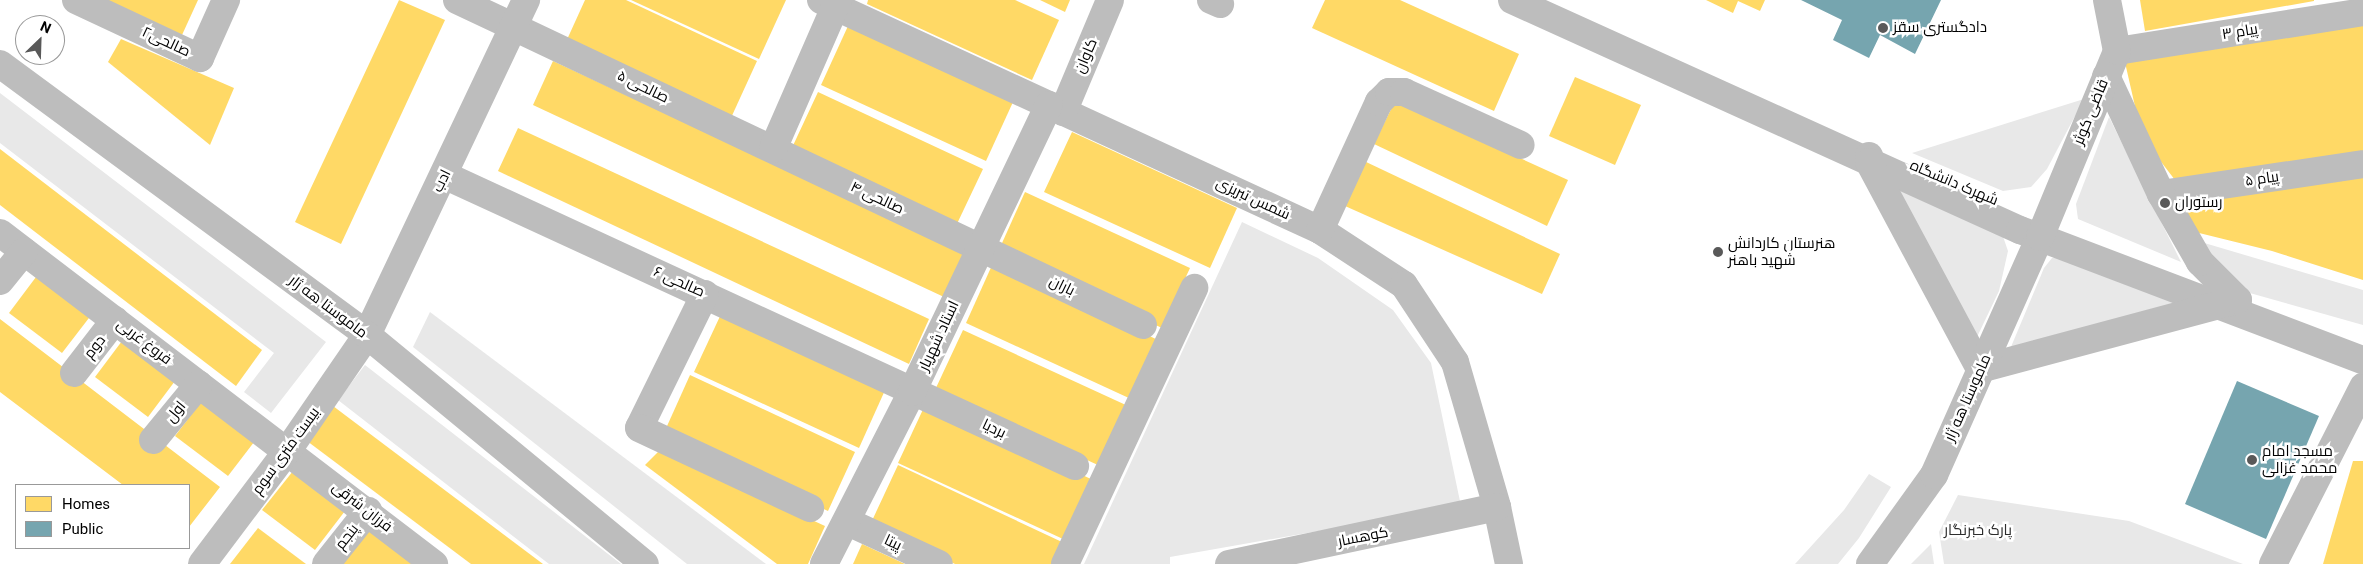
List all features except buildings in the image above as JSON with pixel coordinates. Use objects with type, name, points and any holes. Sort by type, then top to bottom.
[{"type":"street","name":"صالحی۲","points":[[76,0],[200,58],[226,0]]},
{"type":"street","name":"صالحی ۵","points":[[457,0],[514,25],[773,149]]},
{"type":"street","name":"ادب","points":[[366,335],[526,0]]},
{"type":"street","name":"کاوان","points":[[1056,108],[1110,0]]},
{"type":"street","points":[[1512,0],[1869,154],[1980,369],[2229,304]]},
{"type":"street","name":"شهرک دانشگاه","points":[[1555,0],[1869,154],[2043,229],[2229,304],[2363,342]]},
{"type":"street","points":[[2107,0],[2117,51]]},
{"type":"street","name":"شمس تبریزی","points":[[831,2],[1320,230],[1404,285],[1455,362],[1498,508],[1509,564]]},
{"type":"street","points":[[773,149],[831,2]]},
{"type":"street","name":"پیام ۳","points":[[2117,51],[2363,12]]},
{"type":"street","name":"قاضی کوثر","points":[[2043,229],[2117,51]]},
{"type":"street","name":"ماموستا هه ژار","points":[[0,64],[366,335],[645,564]]},
{"type":"street","points":[[2106,76],[2161,194],[2200,262],[2229,304],[2363,360]]},
{"type":"street","points":[[1320,230],[1379,102],[1389,92],[1404,92],[1521,145]]},
{"type":"street","name":"استاد شهریار","points":[[824,564],[848,522],[981,248],[1056,108]]},
{"type":"street","name":"صالحی ۴","points":[[773,149],[981,248]]},
{"type":"street","name":"پیام ۵","points":[[2161,194],[2363,164]]},
{"type":"street","name":"صالحی ۶","points":[[444,175],[705,294],[912,392]]},
{"type":"street","name":"ماموستا هه ژار","points":[[1870,564],[1934,475],[2043,229]]},
{"type":"street","name":"فروغ غربی","points":[[0,233],[288,450]]},
{"type":"street","name":"باران","points":[[981,248],[1143,325]]},
{"type":"street","points":[[0,281],[24,251]]},
{"type":"street","points":[[1065,564],[1194,288]]},
{"type":"street","points":[[705,294],[639,428],[810,508]]},
{"type":"street","name":"دوم","points":[[74,373],[115,320]]},
{"type":"street","name":"بیست متری سوم","points":[[202,564],[288,450],[366,335]]},
{"type":"street","name":"اول","points":[[153,440],[199,384]]},
{"type":"street","points":[[2273,564],[2363,387]]},
{"type":"street","name":"بردیا","points":[[912,392],[1075,466]]},
{"type":"street","name":"فرزان شرقی","points":[[288,450],[434,564]]},
{"type":"street","name":"کوهسار","points":[[1229,564],[1498,508]]},
{"type":"street","name":"پنجم","points":[[326,564],[368,511]]},
{"type":"street","name":"پیتا","points":[[848,522],[939,564]]},
{"type":"green space","points":[[0,93],[326,342],[271,413],[244,392],[274,353],[0,143]]},
{"type":"green space","points":[[2084,99],[2047,169],[2031,187],[2003,191],[1912,153]]},
{"type":"green space","points":[[2109,117],[2181,262],[2078,219],[2076,204]]},
{"type":"green space","points":[[1891,176],[1999,225],[2008,251],[1999,291],[1977,337]]},
{"type":"green space","points":[[1242,222],[1318,258],[1393,310],[1431,363],[1461,506],[1170,557],[1170,564],[1084,564]]},
{"type":"green space","points":[[2201,242],[2363,290],[2363,325],[2232,288]]},
{"type":"green space","points":[[2070,256],[2169,297],[2181,308],[2008,354],[2044,268],[2052,258]]},
{"type":"green space","points":[[430,312],[766,564],[687,564],[413,347]]},
{"type":"green space","points":[[365,365],[621,564],[549,564],[338,400]]},
{"type":"green space","points":[[1869,474],[1891,487],[1859,538],[1838,564],[1795,564],[1844,510]]},
{"type":"green space","name":"پارک خبرنگار","points":[[1958,495],[2129,521],[2243,564],[1944,564],[1939,532]]},
{"type":"green space","points":[[1931,544],[1934,564],[1911,564]]},
{"type":"place","name":"دادگستری سقز","points":[[1883,28]]},
{"type":"place","name":"رستوران","points":[[2165,203]]},
{"type":"place","name":"هنرستان کاردانش شهید باهنر","points":[[1718,252]]},
{"type":"place","name":"مسجد امام محمد غزالی","points":[[2252,460]]}]
